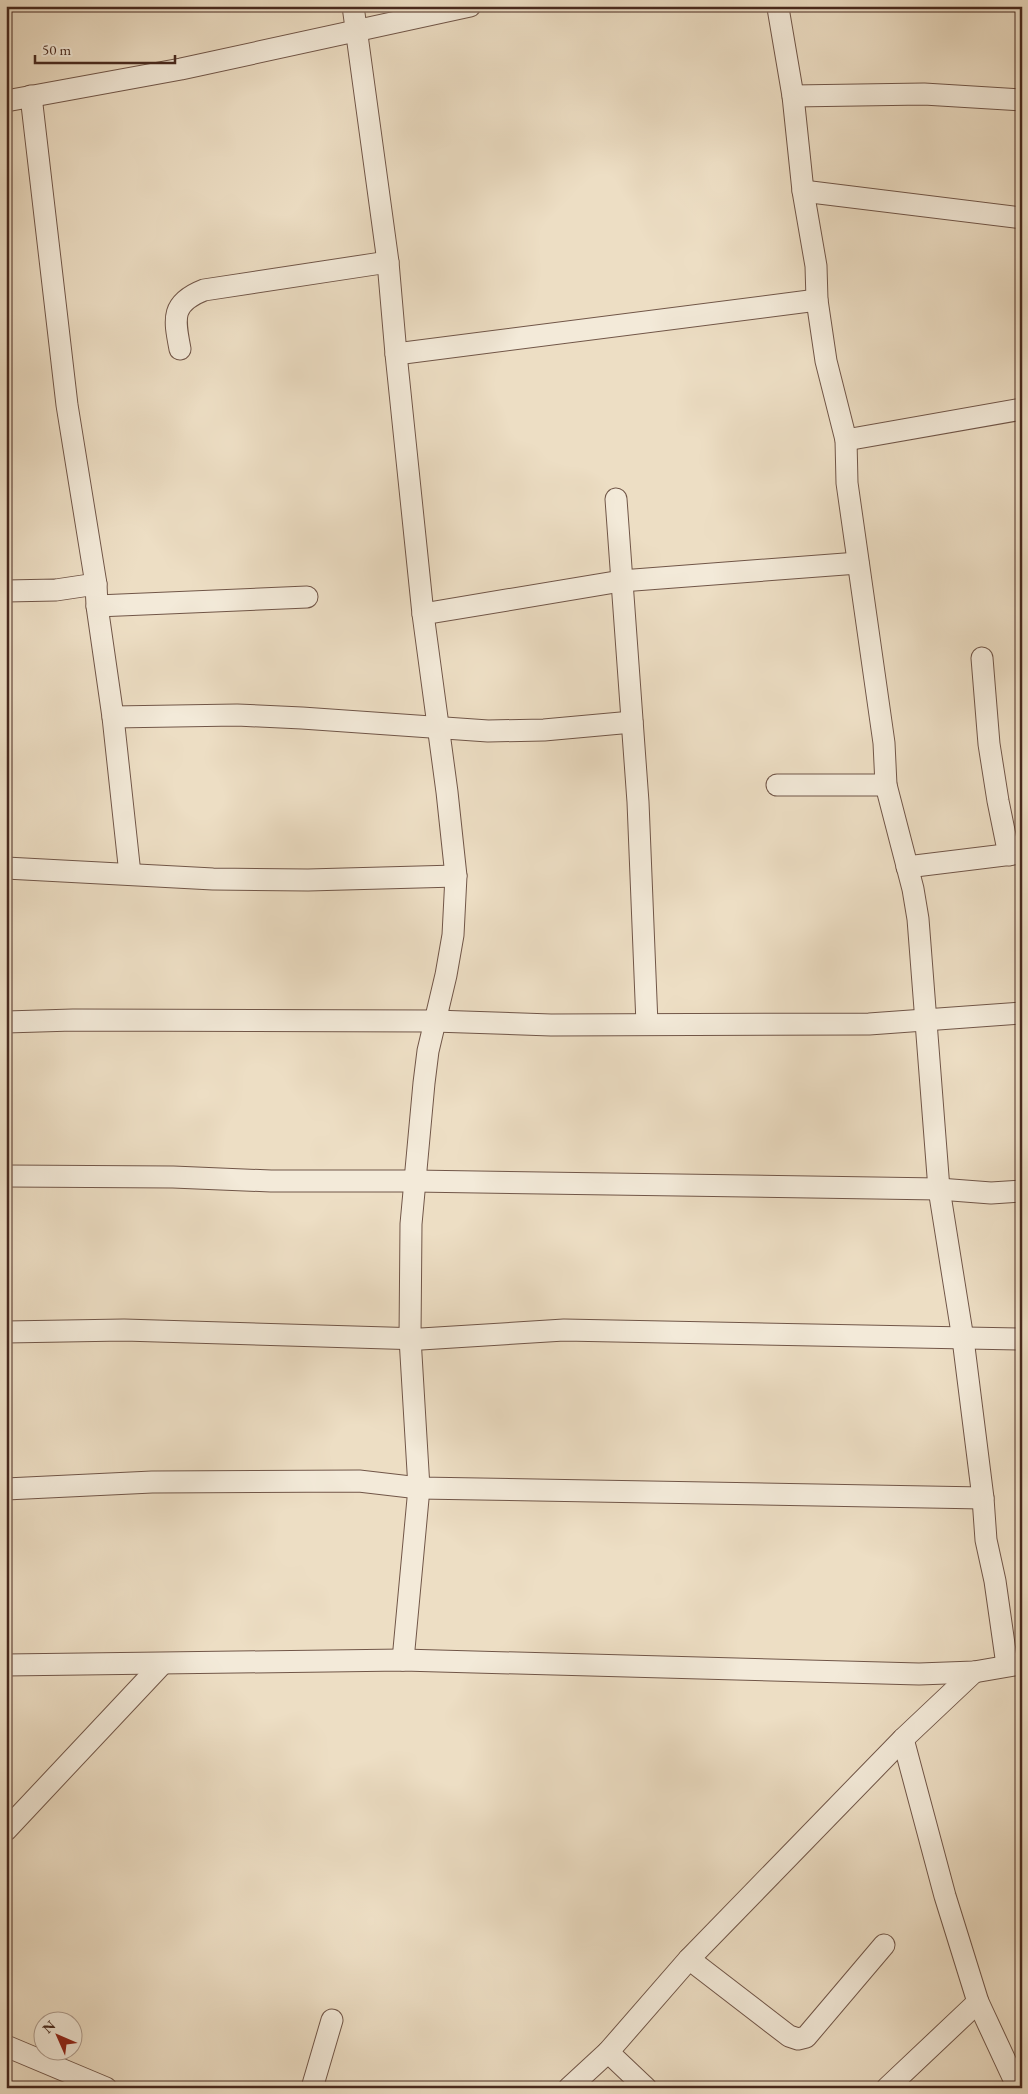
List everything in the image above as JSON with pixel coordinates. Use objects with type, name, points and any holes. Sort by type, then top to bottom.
[{"type":"street","points":[[353,6],[388,262],[423,614],[456,876],[453,935],[446,975],[434,1021],[424,1083],[414,1181],[410,1338],[419,1488],[403,1660]]},
{"type":"street","points":[[6,101],[182,69],[470,6]]},
{"type":"street","points":[[6,1665],[403,1660],[919,1674],[974,1672],[1014,1665],[986,1540],[983,1498],[964,1339],[939,1189],[924,1020],[918,919],[886,785],[884,743],[847,483],[846,440],[826,361],[817,300],[816,266],[803,191],[793,96],[780,7]]},
{"type":"street","points":[[793,96],[924,94],[1022,100]]},
{"type":"street","points":[[32,96],[67,405],[96,584],[97,606],[113,717],[130,874]]},
{"type":"street","points":[[803,191],[1022,218]]},
{"type":"street","points":[[180,348],[175,316],[178,307],[193,294],[204,290],[388,262]]},
{"type":"street","points":[[396,354],[817,300]]},
{"type":"street","points":[[846,440],[1022,410]]},
{"type":"street","points":[[616,499],[638,802],[647,1024]]},
{"type":"street","points":[[423,614],[622,580],[858,563]]},
{"type":"street","points":[[6,591],[56,590],[96,584]]},
{"type":"street","points":[[97,606],[307,597]]},
{"type":"street","points":[[907,867],[1015,854],[998,801],[989,744],[982,658]]},
{"type":"street","points":[[113,717],[237,715],[370,721],[461,730],[544,730],[632,722]]},
{"type":"street","points":[[777,785],[886,785]]},
{"type":"street","points":[[6,868],[213,879],[308,880],[456,876]]},
{"type":"street","points":[[6,1022],[73,1020],[434,1021],[550,1025],[869,1024],[1022,1012]]},
{"type":"street","points":[[6,1176],[939,1189],[991,1194],[1022,1192]]},
{"type":"street","points":[[6,1332],[124,1330],[410,1338],[564,1330],[757,1332],[964,1339],[1022,1339]]},
{"type":"street","points":[[6,1489],[152,1482],[359,1481],[419,1488],[983,1498]]},
{"type":"street","points":[[6,1830],[162,1664]]},
{"type":"street","points":[[570,2088],[608,2052],[689,1958],[903,1739],[974,1672]]},
{"type":"street","points":[[903,1739],[945,1896],[978,2002],[1018,2088]]},
{"type":"street","points":[[689,1958],[789,2036],[798,2039],[806,2036],[884,1945]]},
{"type":"street","points":[[887,2088],[978,2002]]},
{"type":"street","points":[[312,2088],[332,2020]]},
{"type":"street","points":[[6,2046],[106,2088]]},
{"type":"street","points":[[608,2052],[646,2088]]}]
